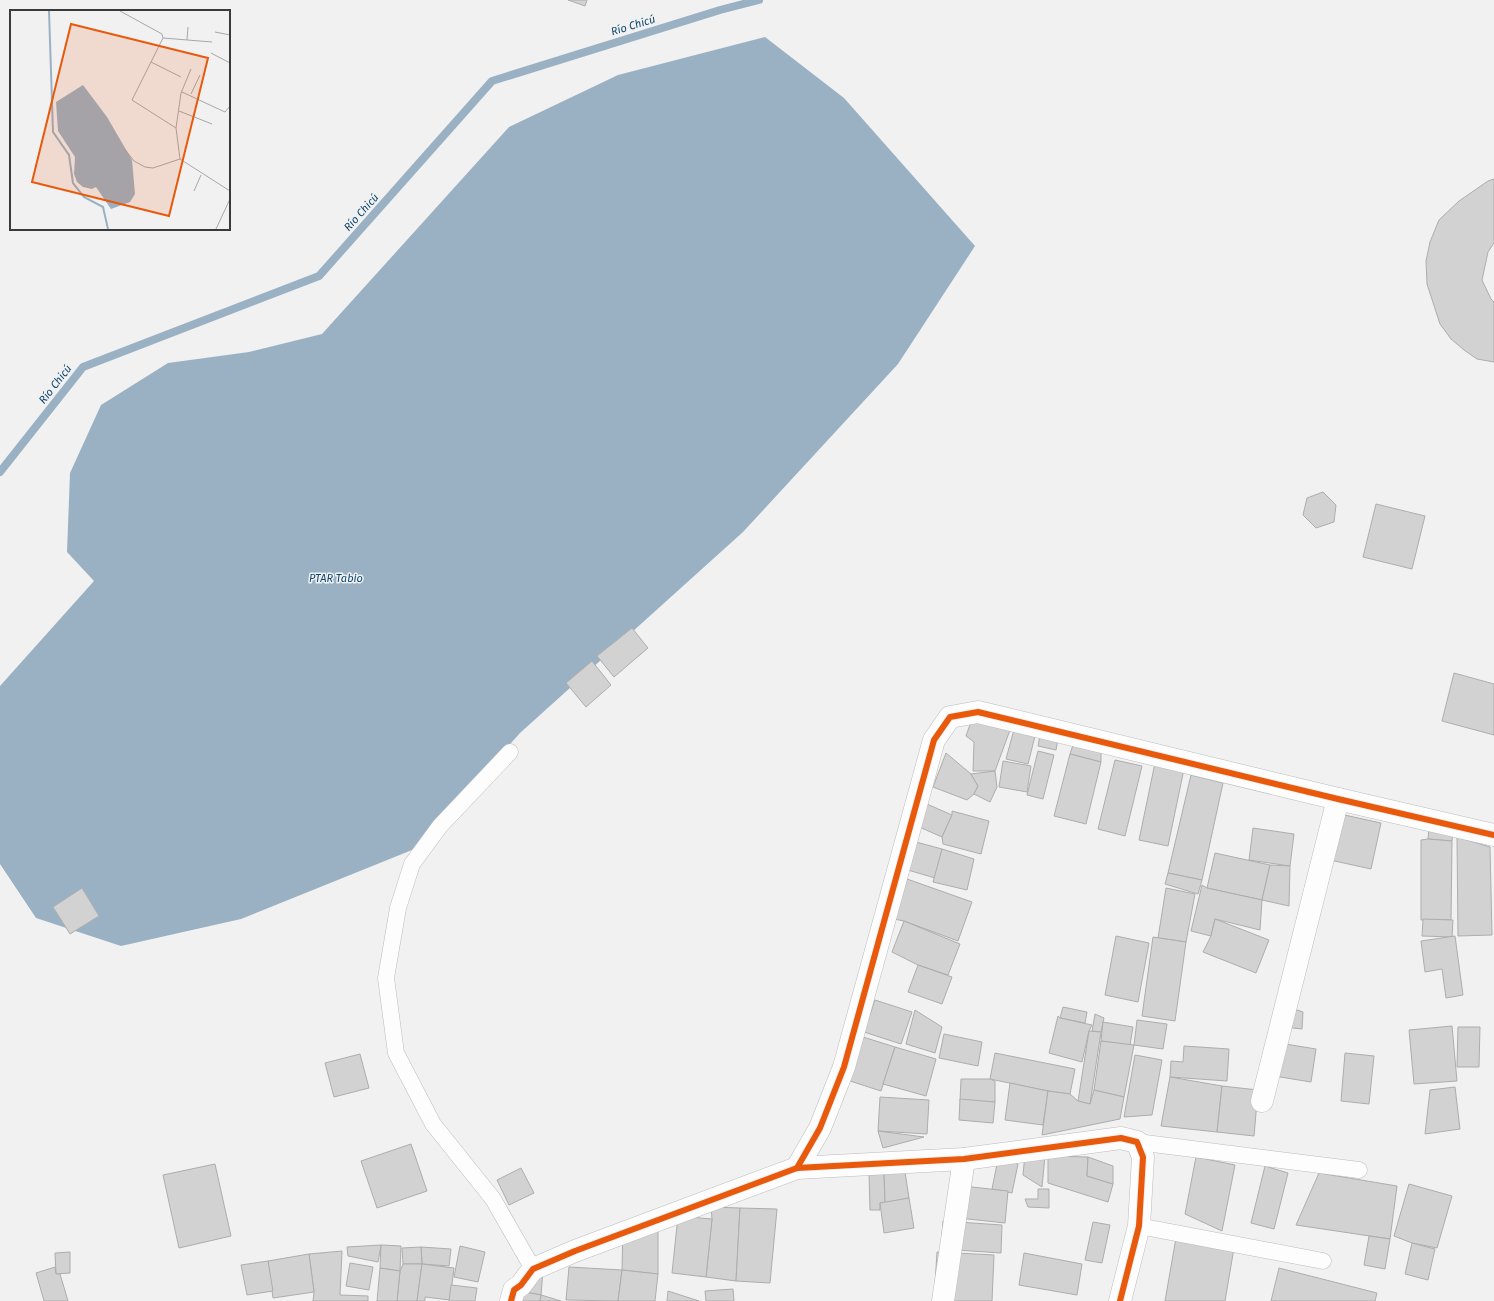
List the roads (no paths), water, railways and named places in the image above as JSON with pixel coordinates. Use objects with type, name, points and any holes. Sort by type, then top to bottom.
[{"type":"street","points":[[797,1168],[820,1128],[844,1067],[934,740],[950,718],[978,712],[1494,835]]},
{"type":"street","points":[[1262,1101],[1338,799]]},
{"type":"street","points":[[511,1301],[514,1290],[521,1285],[533,1269],[575,1251],[797,1168],[964,1159],[1121,1138],[1136,1142],[1142,1157],[1139,1226],[1120,1301]]},
{"type":"street","points":[[944,1301],[964,1159]]},
{"type":"lane","points":[[510,752],[440,826],[412,864],[398,908],[386,978],[396,1053],[433,1124],[493,1200],[533,1269]]},
{"type":"lane","points":[[1136,1142],[1359,1170]]},
{"type":"lane","points":[[1139,1226],[1323,1261]]},
{"type":"water","name":"PTAR Tabio","points":[[765,37],[844,98],[975,246],[898,364],[743,532],[520,733],[417,848],[241,919],[121,946],[36,918],[0,864],[0,686],[94,581],[67,552],[70,473],[101,405],[168,363],[249,352],[322,334],[509,127],[618,75]]},
{"type":"waterway","name":"Río Chicú","points":[[0,472],[83,367],[319,276],[492,81],[720,10],[759,0]]}]
